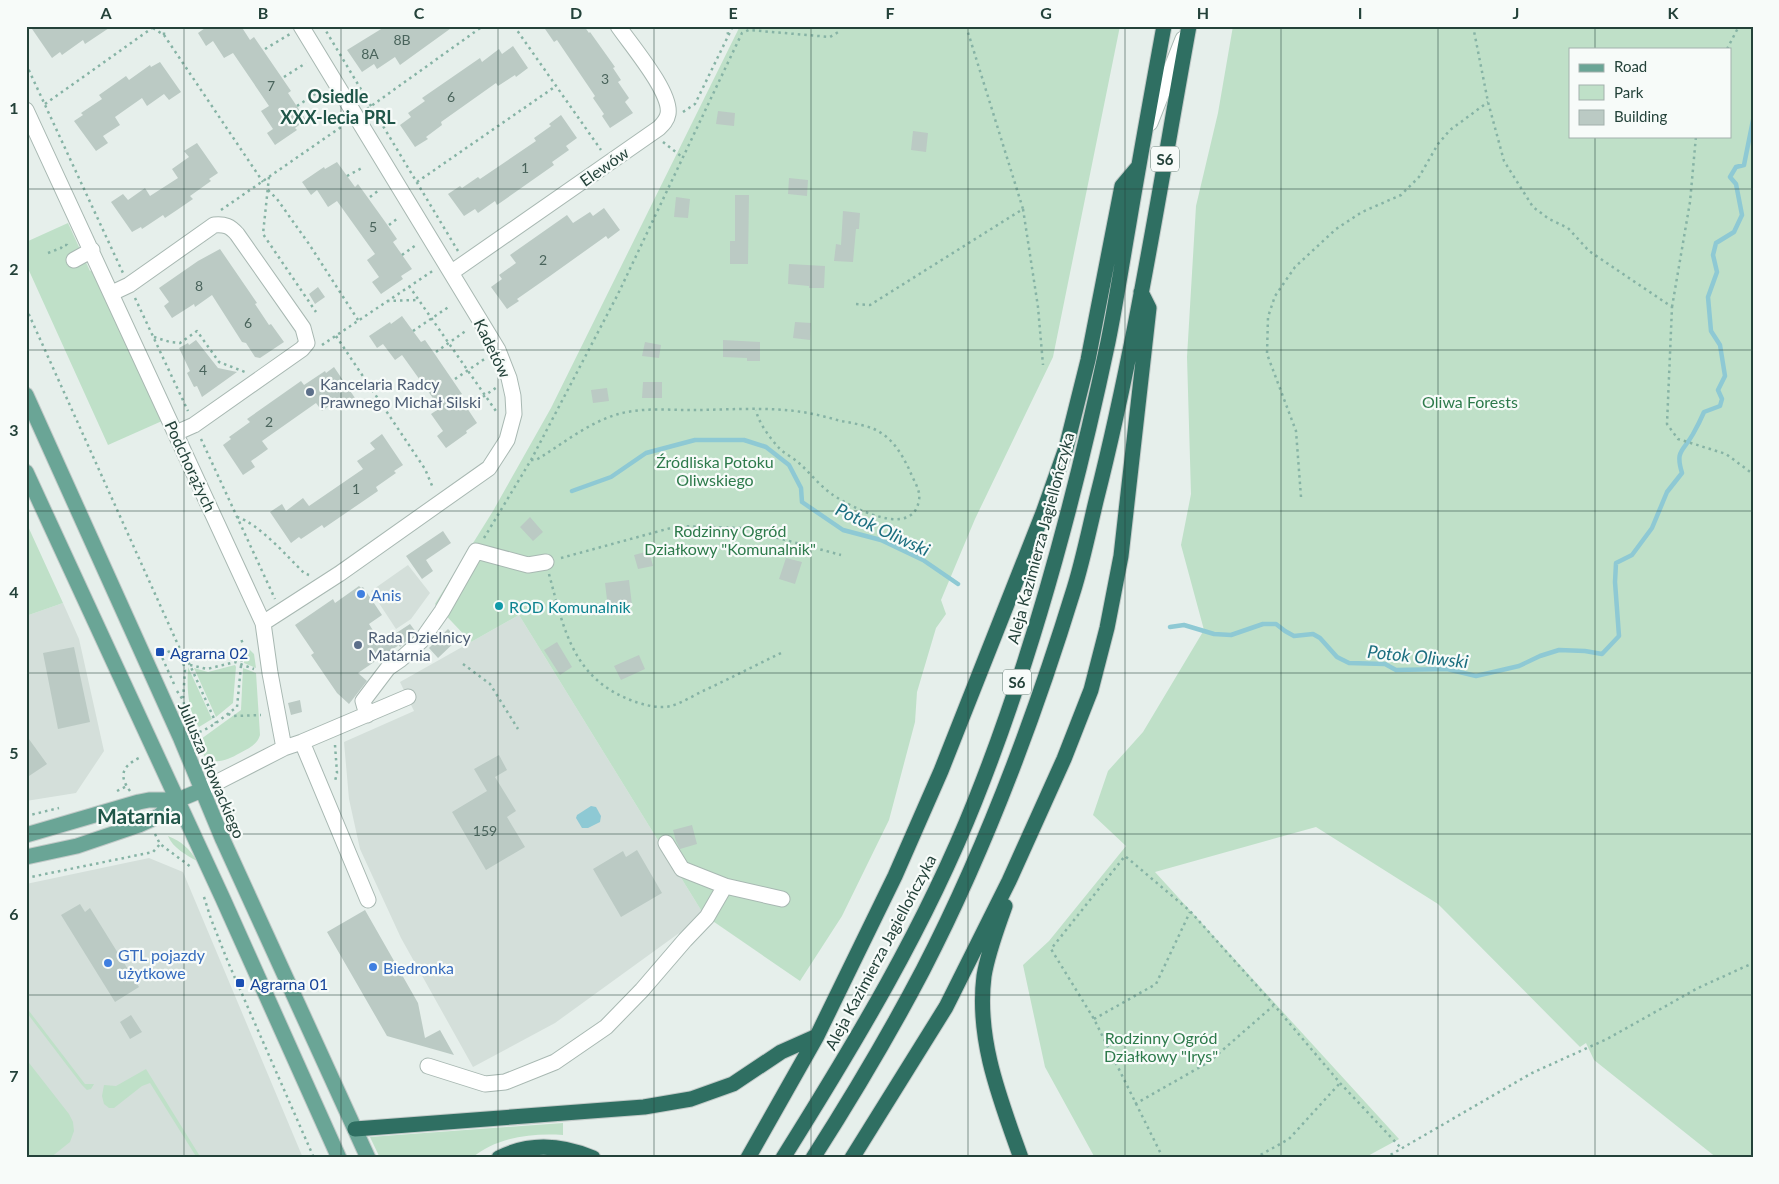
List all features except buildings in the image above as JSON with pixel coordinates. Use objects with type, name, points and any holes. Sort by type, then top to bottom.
[{"type":"highway","name":"Aleja Kazimierza Jagiellończyka","points":[[783,1158],[857,1037],[933,898],[975,801],[1032,639],[1051,576],[1084,448],[1108,339],[1142,143],[1165,26]]},
{"type":"highway","name":"S6","points":[[813,1158],[856,1090],[923,970],[956,902],[991,824],[1012,771],[1075,587],[1107,460],[1141,292],[1188,26]]},
{"type":"highway","points":[[748,1158],[817,1036],[895,876],[933,789],[1043,513],[1066,448],[1088,360],[1122,186],[1138,165]]},
{"type":"highway","points":[[852,1158],[946,1007],[1009,881],[1064,759],[1091,690],[1107,628],[1121,556],[1149,308],[1141,292]]},
{"type":"highway","points":[[1009,881],[1011,891],[991,944],[984,976],[984,1022],[986,1049],[998,1094],[1021,1158]]},
{"type":"highway","points":[[355,1129],[644,1107],[691,1099],[733,1084],[781,1052],[817,1036]]},
{"type":"highway","points":[[499,1158],[508,1153],[527,1148],[551,1147],[574,1150],[593,1158]]},
{"type":"main road","name":"Juliusza Słowackiego","points":[[26,395],[317,1049],[368,1158]]},
{"type":"main road","points":[[26,472],[178,800],[339,1158]]},
{"type":"main road","points":[[26,857],[77,846],[149,821],[159,816],[178,800],[202,790]]},
{"type":"main road","points":[[26,835],[139,802],[178,800]]},
{"type":"street","points":[[618,26],[660,86],[667,100],[668,113]]},
{"type":"street","points":[[1165,26],[1167,148]]},
{"type":"street","points":[[1142,143],[1188,26]]},
{"type":"street","name":"Kadetów","points":[[263,623],[475,479],[488,468],[507,440],[514,414],[509,378],[498,350],[301,27]]},
{"type":"street","name":"Podchorążych","points":[[26,110],[263,623],[284,748]]},
{"type":"street","name":"Elewów","points":[[452,272],[659,128],[667,118],[668,113]]},
{"type":"street","points":[[112,293],[129,285],[214,225],[223,224],[231,228],[294,315],[306,336],[307,342],[302,349],[194,425],[176,434]]},
{"type":"street","points":[[74,260],[92,250]]},
{"type":"street","points":[[367,714],[363,701],[388,668],[421,641],[442,611],[476,551],[528,565],[546,562]]},
{"type":"street","points":[[202,790],[284,748],[408,697]]},
{"type":"street","points":[[302,742],[368,900]]},
{"type":"street","points":[[666,843],[682,869],[725,886],[782,899]]},
{"type":"street","points":[[428,1066],[484,1084],[505,1082],[555,1062],[606,1027],[642,990],[707,917],[725,886]]},
{"type":"path","points":[[164,26],[164,35]]},
{"type":"path","points":[[328,26],[324,28],[465,263]]},
{"type":"path","points":[[214,215],[483,26]]},
{"type":"path","points":[[514,26],[610,162]]},
{"type":"path","points":[[726,26],[729,35]]},
{"type":"path","points":[[668,113],[684,112],[695,104],[733,26]]},
{"type":"path","points":[[966,26],[1023,209],[1038,307],[1044,365]]},
{"type":"path","points":[[1473,26],[1488,102],[1504,161],[1533,207],[1549,219],[1568,228],[1589,251],[1672,307]]},
{"type":"path","points":[[1728,48],[1739,26]]},
{"type":"path","points":[[45,104],[154,27],[164,35],[262,182]]},
{"type":"path","points":[[265,49],[301,27]]},
{"type":"path","points":[[476,551],[531,460],[618,294],[742,33],[749,30],[830,37],[840,31]]},
{"type":"path","points":[[284,77],[318,55]]},
{"type":"path","points":[[26,64],[281,612]]},
{"type":"path","points":[[297,106],[334,82]]},
{"type":"path","points":[[417,182],[556,86]]},
{"type":"path","points":[[1301,497],[1296,431],[1267,354],[1268,317],[1275,296],[1295,267],[1336,230],[1362,212],[1400,195],[1419,177],[1438,144],[1450,130],[1488,102]]},
{"type":"path","points":[[654,131],[664,144],[682,157]]},
{"type":"path","points":[[1696,138],[1690,202],[1672,307],[1667,424],[1678,439],[1726,454],[1753,474]]},
{"type":"path","points":[[347,176],[362,168]]},
{"type":"path","points":[[269,177],[263,234],[316,312]]},
{"type":"path","points":[[268,190],[277,199],[309,244],[358,320]]},
{"type":"path","points":[[370,197],[378,191]]},
{"type":"path","points":[[856,304],[870,305],[1023,209]]},
{"type":"path","points":[[390,225],[398,219]]},
{"type":"path","points":[[402,255],[416,245]]},
{"type":"path","points":[[409,286],[500,418]]},
{"type":"path","points":[[387,301],[418,300]]},
{"type":"path","points":[[413,331],[450,306]]},
{"type":"path","points":[[26,308],[179,647],[190,665],[216,723]]},
{"type":"path","points":[[436,352],[467,330]]},
{"type":"path","points":[[153,336],[170,342],[180,343],[197,331],[219,362],[260,378]]},
{"type":"path","points":[[336,336],[425,469],[433,488]]},
{"type":"path","points":[[455,379],[486,358]]},
{"type":"path","points":[[467,408],[500,385]]},
{"type":"path","points":[[531,460],[541,458],[593,424],[626,412],[647,410],[756,410],[808,413],[873,429],[893,443],[900,451],[917,487],[919,500],[916,510],[908,517],[893,519],[868,514],[849,505],[829,492],[797,461],[780,448],[757,417],[756,410]]},
{"type":"path","points":[[237,517],[243,518],[269,538],[304,573],[309,575]]},
{"type":"path","points":[[781,653],[670,706],[642,704],[622,697],[593,678],[575,653],[563,625],[546,562],[678,526],[741,528],[841,555]]},
{"type":"path","points":[[193,734],[202,732],[237,706],[243,645],[242,638]]},
{"type":"path","points":[[179,647],[185,670],[182,700],[161,655],[179,647]]},
{"type":"path","points":[[190,665],[207,669],[235,662],[259,671]]},
{"type":"path","points":[[463,664],[490,684],[518,729]]},
{"type":"path","points":[[228,714],[233,716],[261,715]]},
{"type":"path","points":[[328,804],[337,773],[335,742],[331,730]]},
{"type":"path","points":[[139,758],[130,762],[125,768],[123,775],[127,786],[139,802]]},
{"type":"path","points":[[149,821],[160,844],[193,869]]},
{"type":"path","points":[[26,878],[153,852],[160,844]]},
{"type":"path","points":[[1163,1158],[1094,1019],[1051,949],[1125,856],[1190,911],[1274,1005],[1340,1083],[1402,1149]]},
{"type":"path","points":[[203,891],[211,919],[228,962],[314,1158]]},
{"type":"path","points":[[1094,1019],[1156,984],[1190,911]]},
{"type":"path","points":[[1385,1158],[1532,1073],[1607,1039],[1698,988],[1753,963]]},
{"type":"path","points":[[1135,1104],[1209,1062],[1274,1005]]},
{"type":"path","points":[[1254,1158],[1288,1139],[1340,1083]]},
{"type":"shaded area","points":[[408,565],[430,593],[411,619],[396,629],[371,591]]},
{"type":"shaded area","points":[[63,603],[79,639],[104,751],[76,793],[26,801],[26,616]]},
{"type":"shaded area","points":[[519,615],[704,915],[555,1023],[473,1067],[401,938],[360,849],[349,799],[344,742],[414,711],[400,682]]},
{"type":"shaded area","points":[[149,858],[183,872],[303,1158],[26,1158],[26,884]]},
{"type":"green space","name":"Rodzinny Ogród Działkowy \"Komunalnik\"","points":[[740,26],[1120,26],[1053,357],[975,519],[941,600],[946,614],[936,628],[917,692],[915,722],[889,820],[842,916],[800,981],[704,915],[519,615],[471,642],[435,604],[493,511],[551,408]]},
{"type":"green space","name":"Oliwa Forests","points":[[1233,26],[1753,26],[1753,1158],[1717,1158],[1594,1060],[1586,1043],[1580,1047],[1438,904],[1316,827],[1155,872],[1399,1139],[1364,1158],[1095,1158],[1045,1067],[1023,965],[1049,941],[1126,846],[1093,815],[1108,771],[1143,732],[1204,630],[1181,545],[1191,494],[1187,357],[1196,206],[1218,113]]},
{"type":"green space","points":[[68,223],[90,271],[92,270],[162,421],[108,445],[26,264],[26,242]]},
{"type":"green space","points":[[26,522],[63,603],[26,616]]},
{"type":"green space","points":[[248,648],[254,654],[256,668],[244,663],[245,649]]},
{"type":"green space","points":[[235,665],[233,703],[216,717],[194,668],[208,672]]},
{"type":"green space","points":[[188,667],[212,719],[199,727],[190,705]]},
{"type":"green space","points":[[243,668],[256,673],[260,735],[252,746],[234,756],[222,761],[211,760],[202,753],[198,746],[201,739],[241,710]]},
{"type":"green space","points":[[168,836],[185,846],[197,861],[176,848]]},
{"type":"green space","points":[[26,1007],[85,1084],[94,1084],[91,1089],[87,1090],[82,1085],[27,1013]]},
{"type":"green space","points":[[26,1059],[69,1114],[73,1122],[74,1131],[70,1142],[50,1158],[26,1158]]},
{"type":"green space","points":[[146,1069],[201,1158],[197,1158],[150,1083],[142,1086],[114,1108],[109,1108],[104,1104],[102,1096],[104,1085],[116,1086]]},
{"type":"green space","points":[[563,1123],[563,1135],[527,1136],[503,1141],[492,1145],[472,1158],[380,1158],[370,1137]]},
{"type":"water","points":[[591,806],[596,807],[601,816],[600,822],[588,828],[582,828],[576,818],[577,815]]},
{"type":"waterway","name":"Potok Oliwski","points":[[1170,627],[1184,625],[1214,634],[1231,635],[1263,624],[1276,624],[1294,636],[1313,634],[1320,638],[1337,657],[1349,663],[1385,664],[1396,670],[1447,669],[1476,676],[1519,666],[1559,650],[1602,654],[1619,636],[1615,582],[1616,563],[1632,555],[1652,528],[1667,492],[1682,473],[1679,460],[1681,452],[1704,412],[1720,406],[1722,399],[1718,390],[1725,376],[1720,345],[1711,331],[1708,297],[1717,272],[1713,255],[1716,243],[1734,232],[1742,215],[1736,184],[1730,177],[1736,167],[1744,165],[1753,120]]},
{"type":"waterway","name":"Potok Oliwski","points":[[572,491],[611,477],[646,453],[695,440],[744,440],[766,447],[789,465],[801,488],[802,502],[843,530],[881,540],[923,560],[958,584]]},
{"type":"place","name":"Kancelaria Radcy Prawnego Michał Silski","points":[[310,392]]},
{"type":"place","name":"Anis","points":[[361,594]]},
{"type":"place","name":"ROD Komunalnik","points":[[499,606]]},
{"type":"place","name":"Rada Dzielnicy Matarnia","points":[[358,645]]},
{"type":"place","name":"Agrarna 02","points":[[160,652]]},
{"type":"place","name":"GTL pojazdy użytkowe","points":[[108,963]]},
{"type":"place","name":"Biedronka","points":[[373,967]]},
{"type":"place","name":"Agrarna 01","points":[[240,983]]},
{"type":"district","name":"Osiedle XXX-lecia PRL","points":[[338,106]]},
{"type":"district","name":"Matarnia","points":[[139,815]]},
{"type":"park label","name":"Źródliska Potoku Oliwskiego","points":[[715,470]]},
{"type":"park label","name":"Rodzinny Ogród Działkowy \"Irys\"","points":[[1161,1046]]}]
